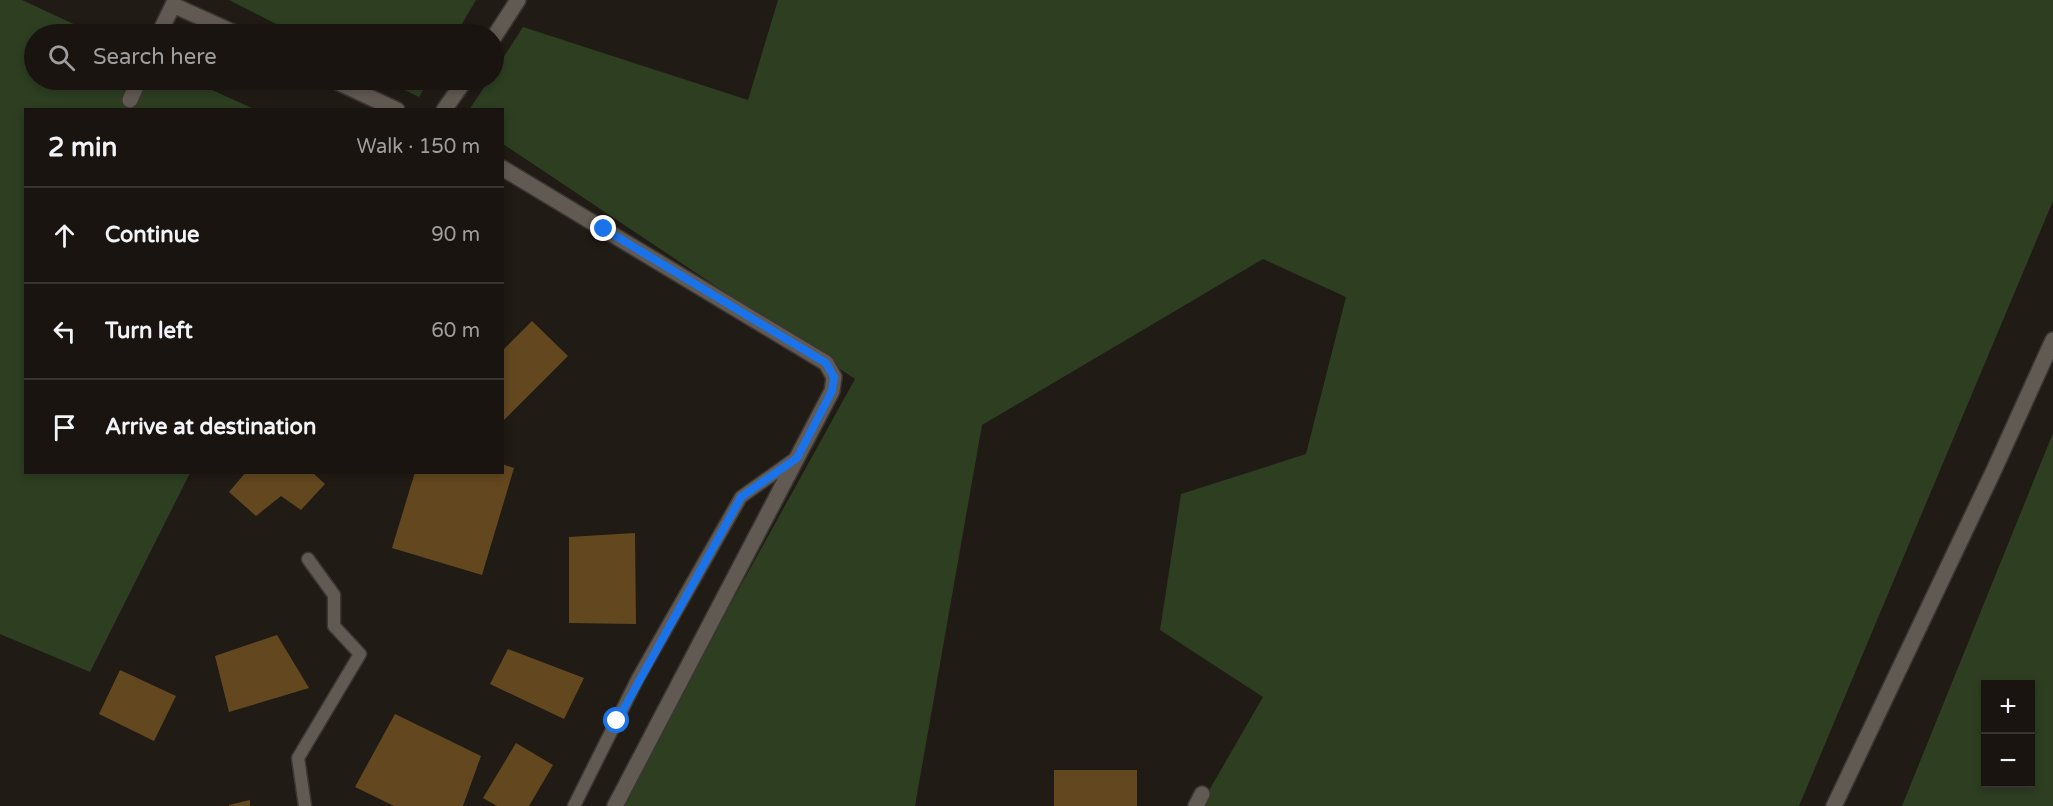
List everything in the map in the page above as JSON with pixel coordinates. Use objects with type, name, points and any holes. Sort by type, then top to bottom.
[{"type":"street","points":[[502,24],[518,0]]},
{"type":"street","points":[[162,24],[168,2],[215,24]]},
{"type":"street","points":[[130,100],[134,90]]},
{"type":"street","points":[[354,90],[393,108]]},
{"type":"street","points":[[445,108],[458,90]]},
{"type":"street","points":[[504,169],[826,363],[834,377],[832,391],[615,806]]},
{"type":"street","points":[[1834,806],[1994,471],[2053,340]]},
{"type":"lane","points":[[574,806],[638,678],[741,497],[797,458]]},
{"type":"lane","points":[[305,806],[297,758],[360,654],[334,626],[334,595],[308,559]]},
{"type":"green space","points":[[0,0],[22,0],[74,24],[24,24],[24,90],[212,90],[252,108],[24,108],[24,474],[189,474],[90,672],[0,634]]},
{"type":"green space","points":[[229,0],[476,0],[462,24],[276,24]]},
{"type":"green space","points":[[778,0],[2053,0],[2053,201],[1799,806],[1200,806],[1263,697],[1160,630],[1181,494],[1306,454],[1346,297],[1263,259],[982,425],[915,806],[625,806],[641,766],[855,379],[504,145],[504,108],[470,108],[482,90],[504,90],[504,56],[523,27],[748,100]]},
{"type":"green space","points":[[405,90],[423,90],[419,97]]},
{"type":"green space","points":[[2053,433],[2053,806],[1902,806]]},
{"type":"building","points":[[532,321],[568,356],[504,420],[504,349]]},
{"type":"building","points":[[504,465],[514,468],[482,575],[392,548],[414,474],[504,474]]},
{"type":"building","points":[[244,474],[314,474],[325,484],[301,510],[281,496],[256,516],[229,492]]},
{"type":"building","points":[[635,533],[636,624],[569,623],[569,537]]},
{"type":"building","points":[[277,635],[309,688],[229,712],[215,656]]},
{"type":"building","points":[[508,649],[584,678],[564,719],[490,684]]},
{"type":"building","points":[[120,670],[176,696],[154,741],[99,714]]},
{"type":"building","points":[[395,714],[481,756],[463,806],[394,806],[355,787]]},
{"type":"building","points":[[516,743],[553,765],[529,806],[497,806],[483,798]]},
{"type":"building","points":[[1054,770],[1137,770],[1137,806],[1054,806]]},
{"type":"building","points":[[250,800],[250,806],[229,806],[229,805]]},
{"type":"route","points":[[604,229],[826,363],[834,377],[832,391],[797,458],[741,497],[638,678],[617,721]]}]
